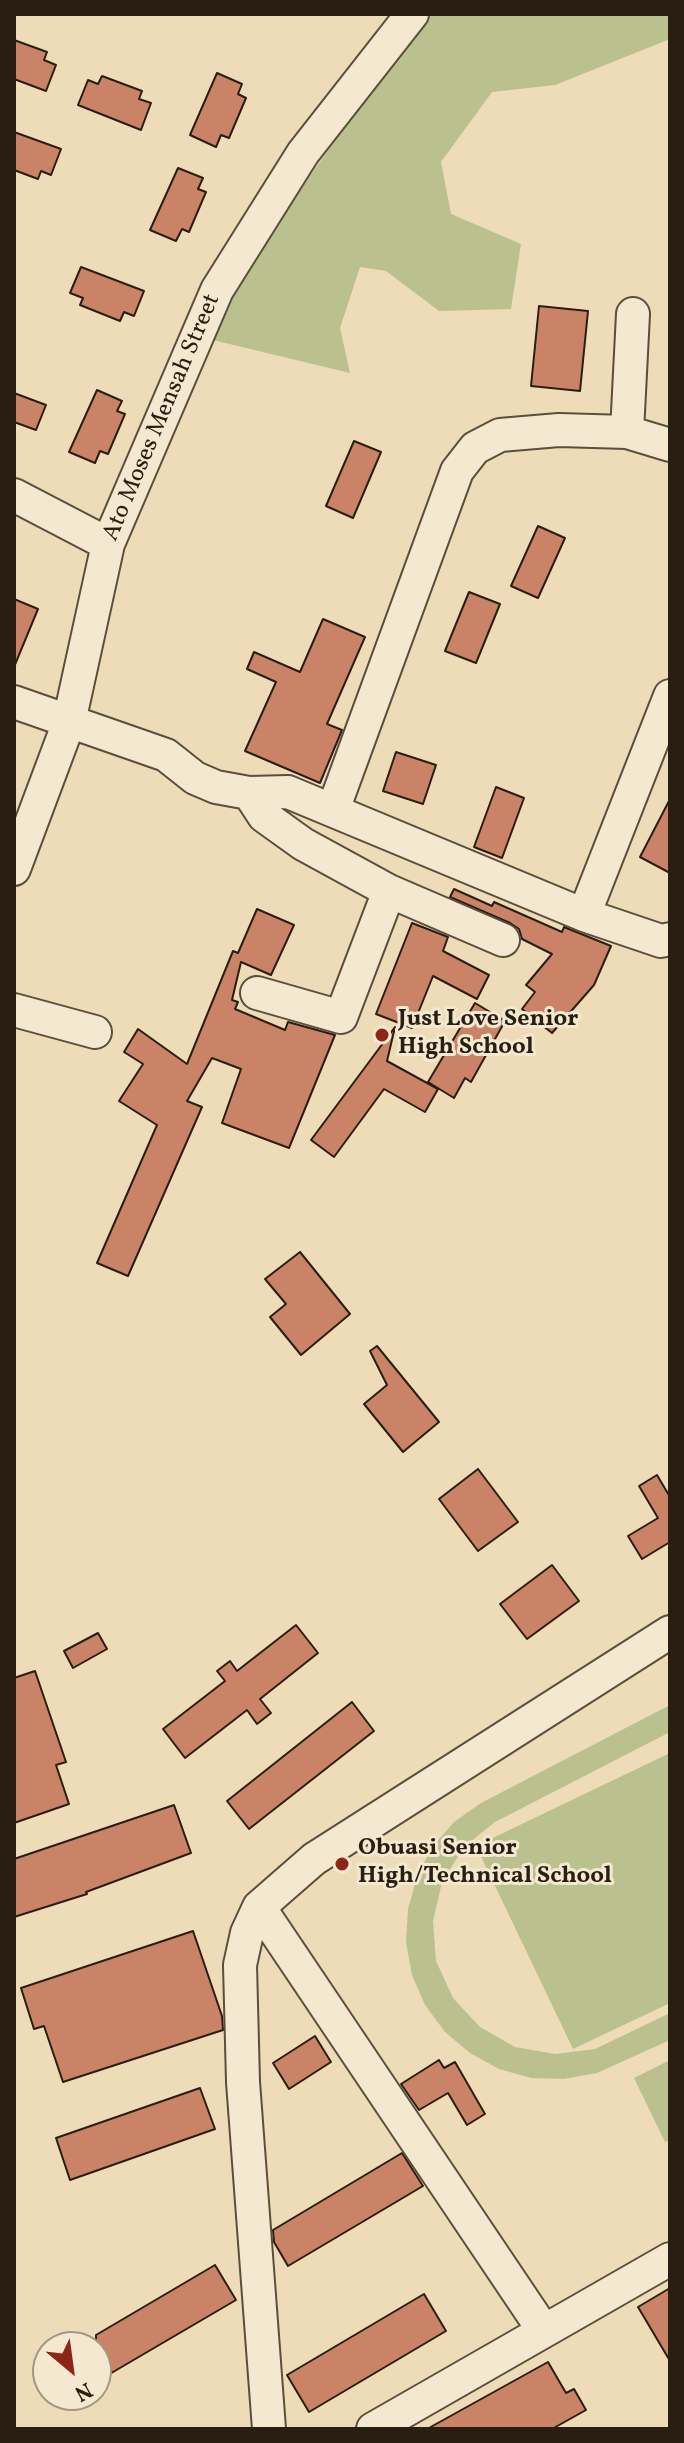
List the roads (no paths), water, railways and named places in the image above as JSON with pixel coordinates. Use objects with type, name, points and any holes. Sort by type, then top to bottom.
[{"type":"street","name":"Ato Moses Mensah Street","points":[[14,869],[69,722],[108,544],[217,290],[303,153],[412,14]]},
{"type":"street","points":[[627,432],[633,314]]},
{"type":"street","points":[[333,810],[457,471],[475,448],[500,435],[559,430],[627,432],[670,445]]},
{"type":"street","points":[[14,495],[108,544]]},
{"type":"street","points":[[584,915],[670,696]]},
{"type":"street","points":[[14,702],[166,755],[195,778],[216,787],[249,793],[288,792],[584,915],[661,941],[670,939]]},
{"type":"street","points":[[249,793],[264,816],[303,844],[389,891],[503,940]]},
{"type":"street","points":[[257,993],[341,1017],[389,891]]},
{"type":"street","points":[[14,1010],[95,1032]]},
{"type":"street","points":[[269,2429],[243,2082],[240,1965],[247,1933],[259,1907],[314,1859],[670,1632]]},
{"type":"street","points":[[259,1907],[544,2331]]},
{"type":"street","points":[[373,2429],[670,2259]]},
{"type":"place","name":"Just Love Senior High School","points":[[382,1035]]},
{"type":"place","name":"Obuasi Senior High/Technical School","points":[[342,1864]]}]
